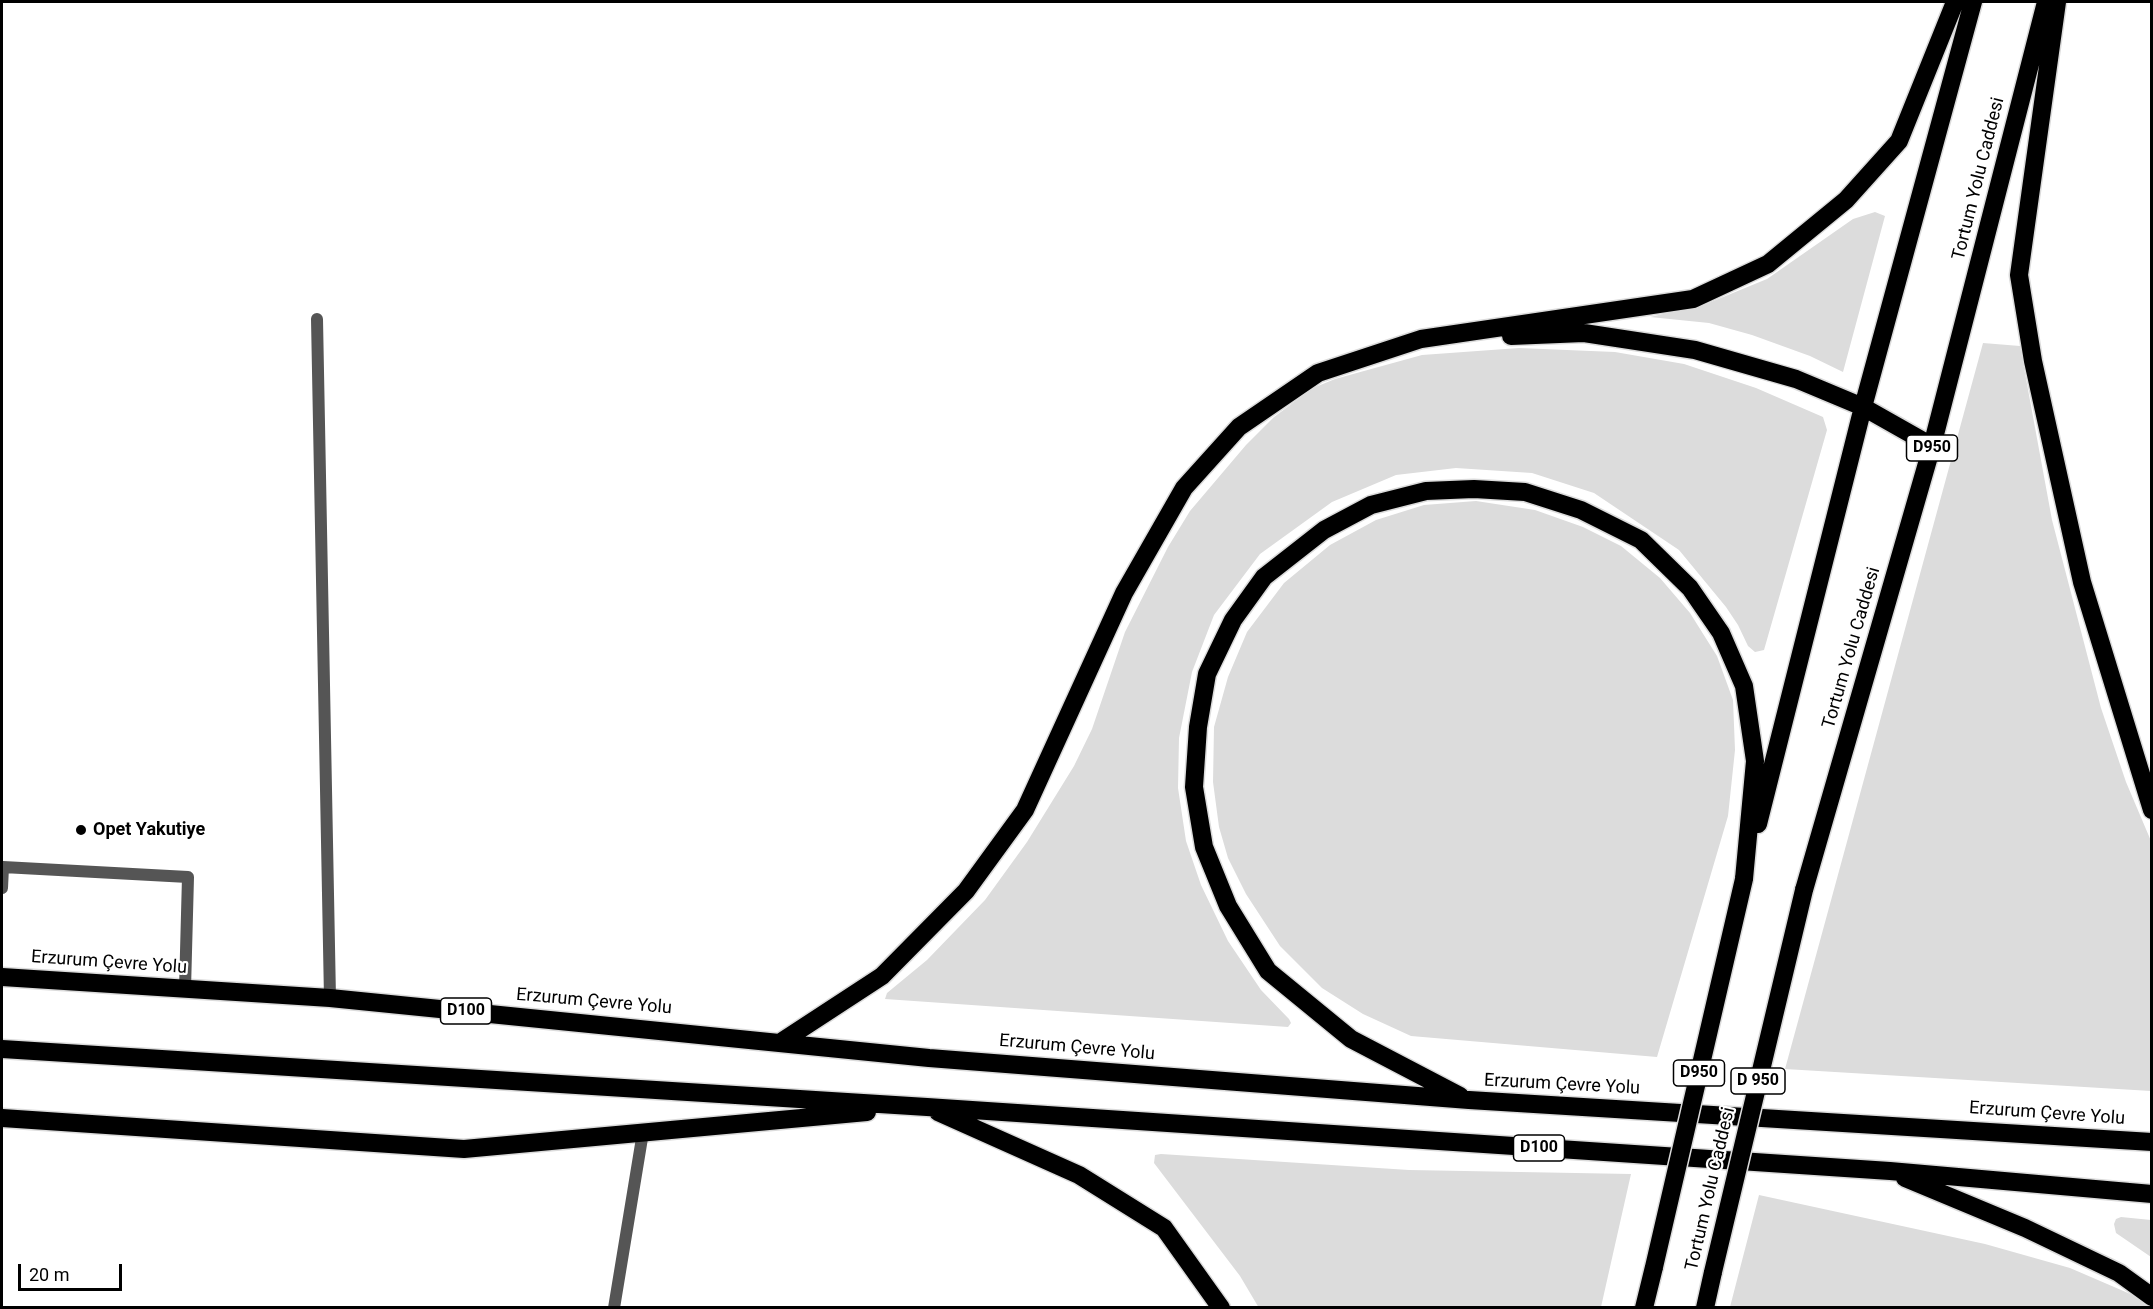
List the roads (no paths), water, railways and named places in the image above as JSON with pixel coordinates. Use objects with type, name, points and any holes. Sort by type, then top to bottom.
[{"type":"highway","points":[[781,1041],[882,976],[966,891],[1025,810],[1124,593],[1184,488],[1239,427],[1318,373],[1421,339],[1693,299],[1768,264],[1846,200],[1899,141],[1955,2]]},
{"type":"highway","name":"D950","points":[[1644,1308],[1744,879],[1863,407],[1973,2]]},
{"type":"highway","name":"Tortum Yolu Caddesi","points":[[1705,1308],[1804,890],[1932,446],[2046,2]]},
{"type":"highway","points":[[2057,2],[2019,275],[2033,361],[2082,582],[2151,810]]},
{"type":"highway","points":[[1421,339],[1595,335],[1695,350],[1796,379],[1863,407],[1932,446]]},
{"type":"highway","points":[[1469,1100],[1351,1039],[1268,971],[1228,906],[1204,847],[1194,787],[1198,728],[1207,674],[1233,620],[1264,577],[1324,530],[1371,505],[1426,490],[1474,489],[1525,492],[1581,510],[1641,540],[1690,588],[1721,633],[1744,686],[1755,761],[1744,879]]},
{"type":"highway","name":"Erzurum Çevre Yolu","points":[[2,977],[330,998],[781,1041],[928,1058],[1469,1100],[2151,1142]]},
{"type":"highway","name":"D100","points":[[2,1049],[1890,1171],[2151,1194]]},
{"type":"highway","points":[[2,1118],[464,1149],[927,1107],[1079,1174],[1164,1228],[1221,1308]]},
{"type":"highway","points":[[1890,1171],[2025,1228],[2119,1273],[2151,1298]]},
{"type":"lane","points":[[317,319],[330,998]]},
{"type":"lane","points":[[2,888],[3,867],[188,876],[185,989]]},
{"type":"lane","points":[[614,1308],[642,1132]]},
{"type":"place","name":"Opet Yakutiye","points":[[81,830]]}]
